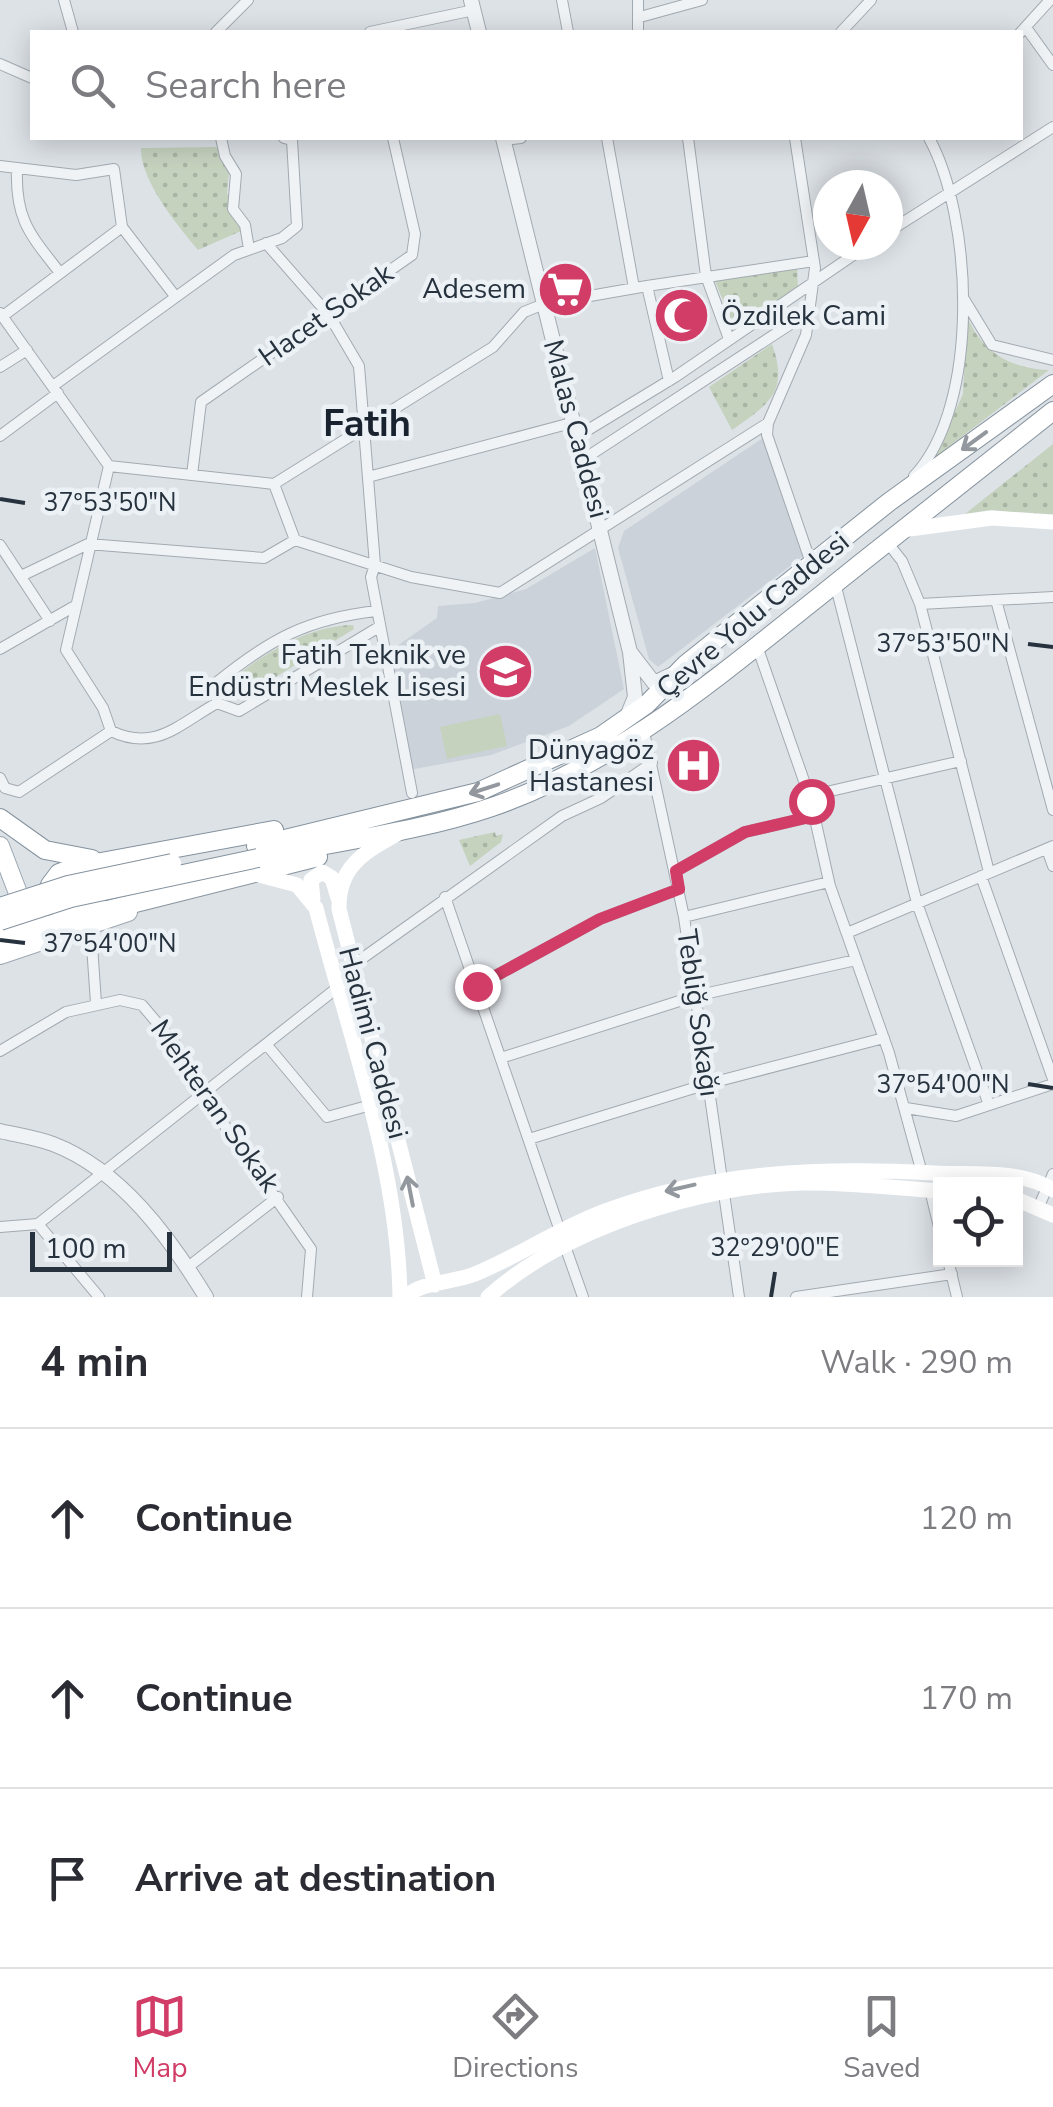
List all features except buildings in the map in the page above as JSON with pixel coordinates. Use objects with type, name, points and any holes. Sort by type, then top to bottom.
[{"type":"main road","name":"Çevre Yolu Caddesi","points":[[255,860],[402,821],[508,781],[625,721],[686,664],[890,502],[1053,384]]},
{"type":"main road","name":"Çevre Yolu Caddesi","points":[[402,821],[492,807],[604,756],[644,732],[1053,411]]},
{"type":"main road","points":[[895,536],[992,518],[1053,522]]},
{"type":"main road","points":[[0,818],[45,850],[113,860]]},
{"type":"main road","points":[[100,915],[60,909],[51,899],[50,885],[66,870],[330,820],[402,821]]},
{"type":"main road","points":[[338,902],[353,861],[402,821]]},
{"type":"main road","points":[[0,846],[32,929]]},
{"type":"main road","points":[[0,937],[181,892],[255,860]]},
{"type":"main road","points":[[0,921],[71,898],[255,860]]},
{"type":"main road","points":[[0,907],[68,885],[255,860],[288,880],[316,908]]},
{"type":"main road","points":[[316,908],[310,886],[318,873],[332,878],[338,902]]},
{"type":"main road","name":"Hadimi Caddesi","points":[[338,902],[438,1286]]},
{"type":"main road","name":"Hadimi Caddesi","points":[[316,908],[371,1105],[399,1241],[402,1297]]},
{"type":"main road","points":[[0,954],[100,915]]},
{"type":"main road","points":[[402,1297],[424,1285],[438,1286],[563,1238],[723,1186],[835,1168],[1008,1176],[1050,1183]]},
{"type":"main road","points":[[723,1186],[798,1183],[933,1190]]},
{"type":"main road","points":[[488,1297],[563,1238]]},
{"type":"main road","points":[[438,1286],[456,1297]]},
{"type":"street","points":[[64,0],[72,30]]},
{"type":"street","points":[[218,30],[248,0]]},
{"type":"street","points":[[562,0],[568,30]]},
{"type":"street","points":[[638,0],[638,30]]},
{"type":"street","points":[[640,17],[702,0]]},
{"type":"street","points":[[848,30],[870,0]]},
{"type":"street","points":[[1050,0],[1024,31],[1051,59]]},
{"type":"street","points":[[378,30],[472,5],[478,30]]},
{"type":"street","points":[[0,64],[30,77]]},
{"type":"street","points":[[903,223],[1053,127]]},
{"type":"street","points":[[221,140],[225,156],[236,174],[233,209],[244,225],[249,250]]},
{"type":"street","points":[[0,436],[175,296],[234,255],[297,226],[288,140]]},
{"type":"street","name":"Hacet Sokak","points":[[192,475],[202,402],[412,255],[415,234],[393,140]]},
{"type":"street","name":"Malas Caddesi","points":[[504,140],[630,652],[635,696],[625,721]]},
{"type":"street","points":[[607,140],[634,288]]},
{"type":"street","points":[[688,140],[706,276],[728,340]]},
{"type":"street","points":[[795,140],[814,261],[813,280],[806,335],[766,434],[812,567]]},
{"type":"street","points":[[890,502],[921,469],[954,399],[964,299],[953,191],[931,140]]},
{"type":"street","points":[[0,166],[76,175],[114,169],[122,227],[175,296]]},
{"type":"street","points":[[17,168],[16,204],[24,227],[60,273]]},
{"type":"street","points":[[122,227],[2,314],[109,466],[274,484],[493,346],[524,312],[544,304],[634,288],[814,261]]},
{"type":"street","points":[[266,243],[329,315],[359,366],[375,565],[370,577],[412,793]]},
{"type":"street","points":[[368,477],[577,429],[668,381],[844,260]]},
{"type":"street","points":[[647,286],[668,381]]},
{"type":"street","points":[[964,299],[992,345],[1053,360]]},
{"type":"street","points":[[584,459],[809,312]]},
{"type":"street","points":[[0,368],[27,350]]},
{"type":"street","points":[[21,576],[88,544],[264,558],[295,540],[411,577],[500,593],[768,423]]},
{"type":"street","points":[[109,466],[66,650],[103,708],[110,730],[130,740],[149,742],[217,703]]},
{"type":"street","points":[[274,484],[295,540]]},
{"type":"street","points":[[895,536],[920,604],[961,761],[985,874],[1053,1082],[956,1116],[906,1108]]},
{"type":"street","points":[[0,544],[50,621]]},
{"type":"street","points":[[836,583],[917,903],[989,1105]]},
{"type":"street","points":[[920,604],[1053,597]]},
{"type":"street","points":[[996,600],[1053,810]]},
{"type":"street","points":[[0,649],[74,608]]},
{"type":"street","points":[[217,703],[216,683],[254,652],[324,617],[376,611]]},
{"type":"street","points":[[217,703],[238,711],[379,627]]},
{"type":"street","points":[[757,646],[809,796],[829,882],[884,1038],[922,1172]]},
{"type":"street","points":[[630,652],[654,683],[686,664]]},
{"type":"street","points":[[0,778],[4,788],[19,792],[110,730]]},
{"type":"street","name":"Tebliğ Sokağı","points":[[644,732],[684,917],[738,1297]]},
{"type":"street","points":[[809,796],[961,761]]},
{"type":"street","points":[[353,965],[562,816],[601,798],[652,762]]},
{"type":"street","points":[[676,871],[745,832],[814,816]]},
{"type":"street","points":[[847,933],[1050,848],[1053,866]]},
{"type":"street","points":[[684,917],[829,882]]},
{"type":"street","points":[[477,986],[600,919],[679,889]]},
{"type":"street","points":[[446,896],[583,1297]]},
{"type":"street","points":[[96,1003],[91,931],[100,915]]},
{"type":"street","points":[[501,1058],[695,996],[856,960]]},
{"type":"street","points":[[0,1228],[38,1224],[337,988]]},
{"type":"street","name":"Mehteran Sokak","points":[[0,1051],[54,1018],[96,1003],[120,1000],[142,1005],[158,1018],[203,1092],[312,1249],[308,1297]]},
{"type":"street","points":[[530,1139],[707,1084],[884,1038]]},
{"type":"street","points":[[266,1044],[327,1117],[371,1105]]},
{"type":"street","points":[[0,1131],[54,1144],[104,1172],[188,1267],[206,1297]]},
{"type":"street","points":[[1046,1210],[1050,1183]]},
{"type":"street","points":[[188,1267],[278,1196]]},
{"type":"street","points":[[38,1224],[99,1297]]},
{"type":"street","points":[[950,1267],[957,1297]]},
{"type":"street","points":[[796,1297],[852,1294],[952,1274]]},
{"type":"shaded area","points":[[763,438],[803,556],[658,667],[649,659],[618,548],[624,531]]},
{"type":"shaded area","name":"Fatih Teknik ve Endüstri Meslek Lisesi","points":[[595,548],[624,689],[569,726],[491,755],[409,770],[387,653],[437,618],[438,606],[475,603],[526,589]]},
{"type":"green space","points":[[216,147],[230,162],[227,193],[241,231],[198,250],[153,188],[141,148]]},
{"type":"green space","points":[[797,268],[798,287],[734,327],[715,281]]},
{"type":"green space","points":[[967,316],[981,340],[999,356],[1022,366],[1049,370],[934,458],[963,394]]},
{"type":"green space","points":[[772,344],[778,374],[773,395],[732,430],[709,387]]},
{"type":"green space","points":[[1053,444],[1053,516],[990,510],[965,514]]},
{"type":"green space","points":[[353,625],[354,629],[238,700],[225,695],[225,685],[284,644],[318,631]]},
{"type":"green space","points":[[500,714],[507,746],[447,759],[440,727]]},
{"type":"green space","points":[[495,832],[496,836],[503,834],[501,842],[470,866],[459,840]]},
{"type":"place","name":"Adesem","points":[[565,289]]},
{"type":"place","name":"Özdilek Cami","points":[[682,316]]},
{"type":"place","name":"Fatih Teknik ve Endüstri Meslek Lisesi","points":[[505,671]]},
{"type":"place","name":"Dünyagöz Hastanesi","points":[[693,766]]},
{"type":"district","name":"Fatih","points":[[367,423]]},
{"type":"route","points":[[477,986],[600,919],[679,889],[676,871],[745,832],[814,816],[811,801]]}]
